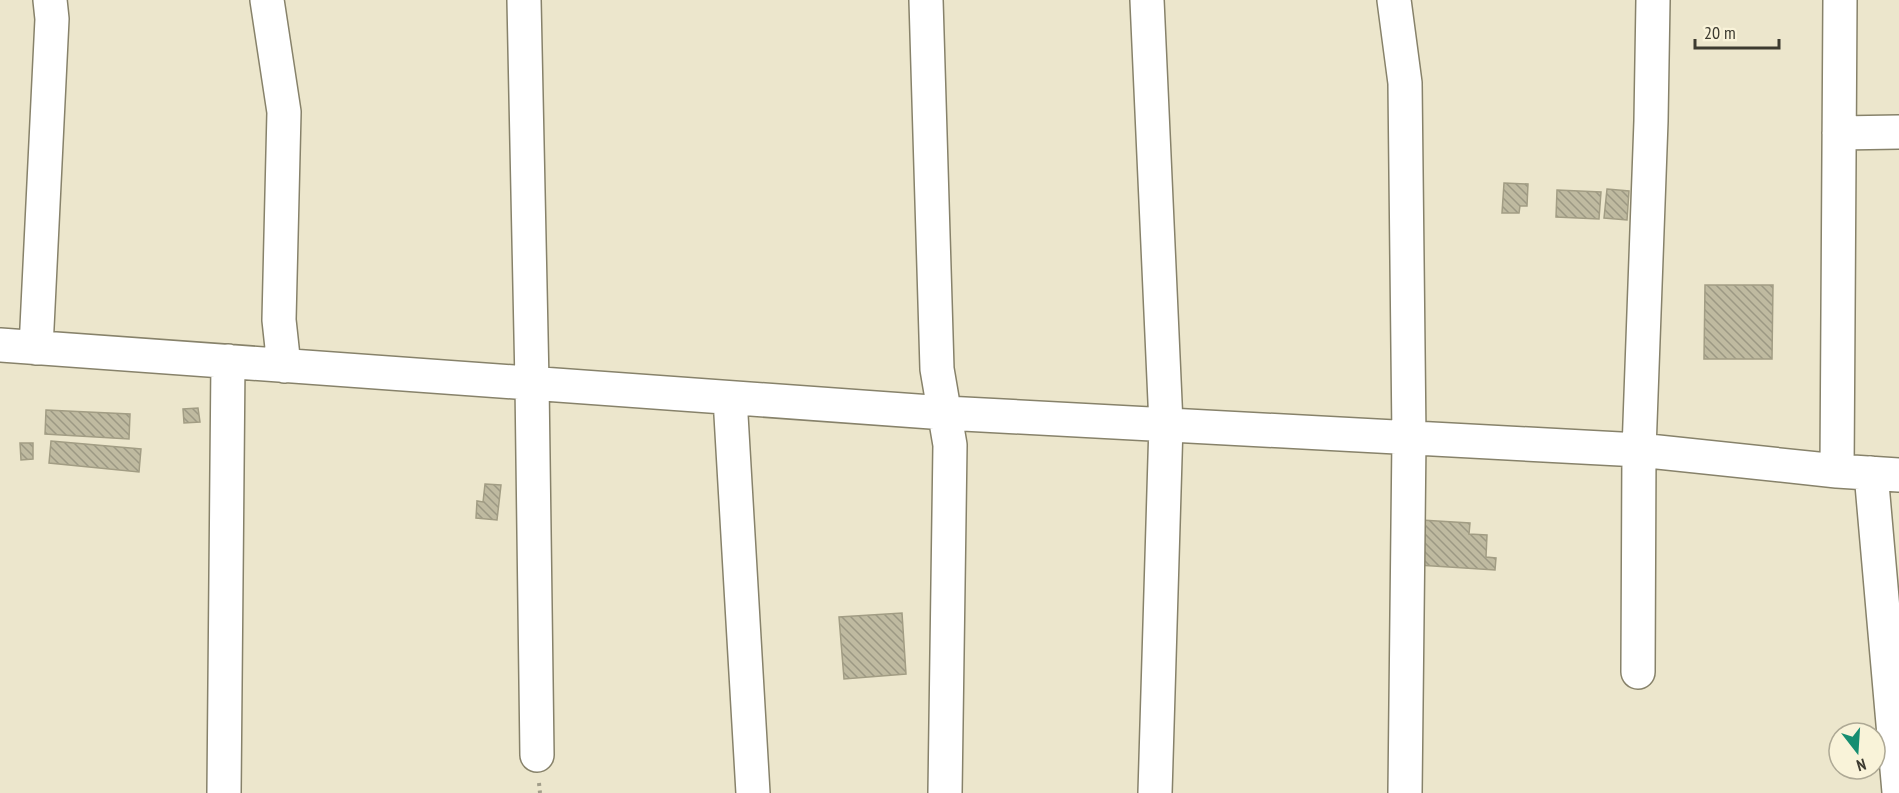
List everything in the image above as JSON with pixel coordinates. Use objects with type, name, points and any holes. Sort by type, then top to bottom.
[{"type":"street","points":[[36,348],[52,19],[50,0]]},
{"type":"street","points":[[267,0],[284,112],[279,320],[284,366]]},
{"type":"street","points":[[524,0],[537,755]]},
{"type":"street","points":[[926,0],[937,369],[950,445],[945,793]]},
{"type":"street","points":[[1147,0],[1166,424],[1155,793]]},
{"type":"street","points":[[1394,0],[1405,83],[1409,438],[1405,793]]},
{"type":"street","points":[[1638,672],[1639,450],[1653,0]]},
{"type":"street","points":[[1837,471],[1840,0]]},
{"type":"street","points":[[1839,133],[1899,132]]},
{"type":"street","points":[[0,345],[945,413],[1639,450],[1885,474],[1899,792]]},
{"type":"street","points":[[224,793],[228,361]]},
{"type":"street","points":[[730,398],[753,793]]},
{"type":"building","points":[[1504,183],[1528,184],[1527,206],[1520,206],[1519,213],[1502,213]]},
{"type":"building","points":[[1607,189],[1629,191],[1627,220],[1604,218]]},
{"type":"building","points":[[1557,190],[1601,192],[1599,219],[1556,217]]},
{"type":"building","points":[[1705,285],[1773,285],[1772,359],[1704,359]]},
{"type":"building","points":[[198,408],[200,422],[184,423],[183,409]]},
{"type":"building","points":[[46,410],[130,414],[129,439],[45,434]]},
{"type":"building","points":[[51,441],[141,449],[139,472],[49,463]]},
{"type":"building","points":[[20,443],[33,443],[33,459],[21,460]]},
{"type":"building","points":[[485,484],[501,485],[497,520],[476,518],[477,501],[483,502]]},
{"type":"building","points":[[1421,520],[1470,523],[1469,534],[1487,535],[1486,557],[1496,558],[1495,570],[1418,565]]},
{"type":"building","points":[[902,613],[906,674],[844,679],[839,617]]}]
